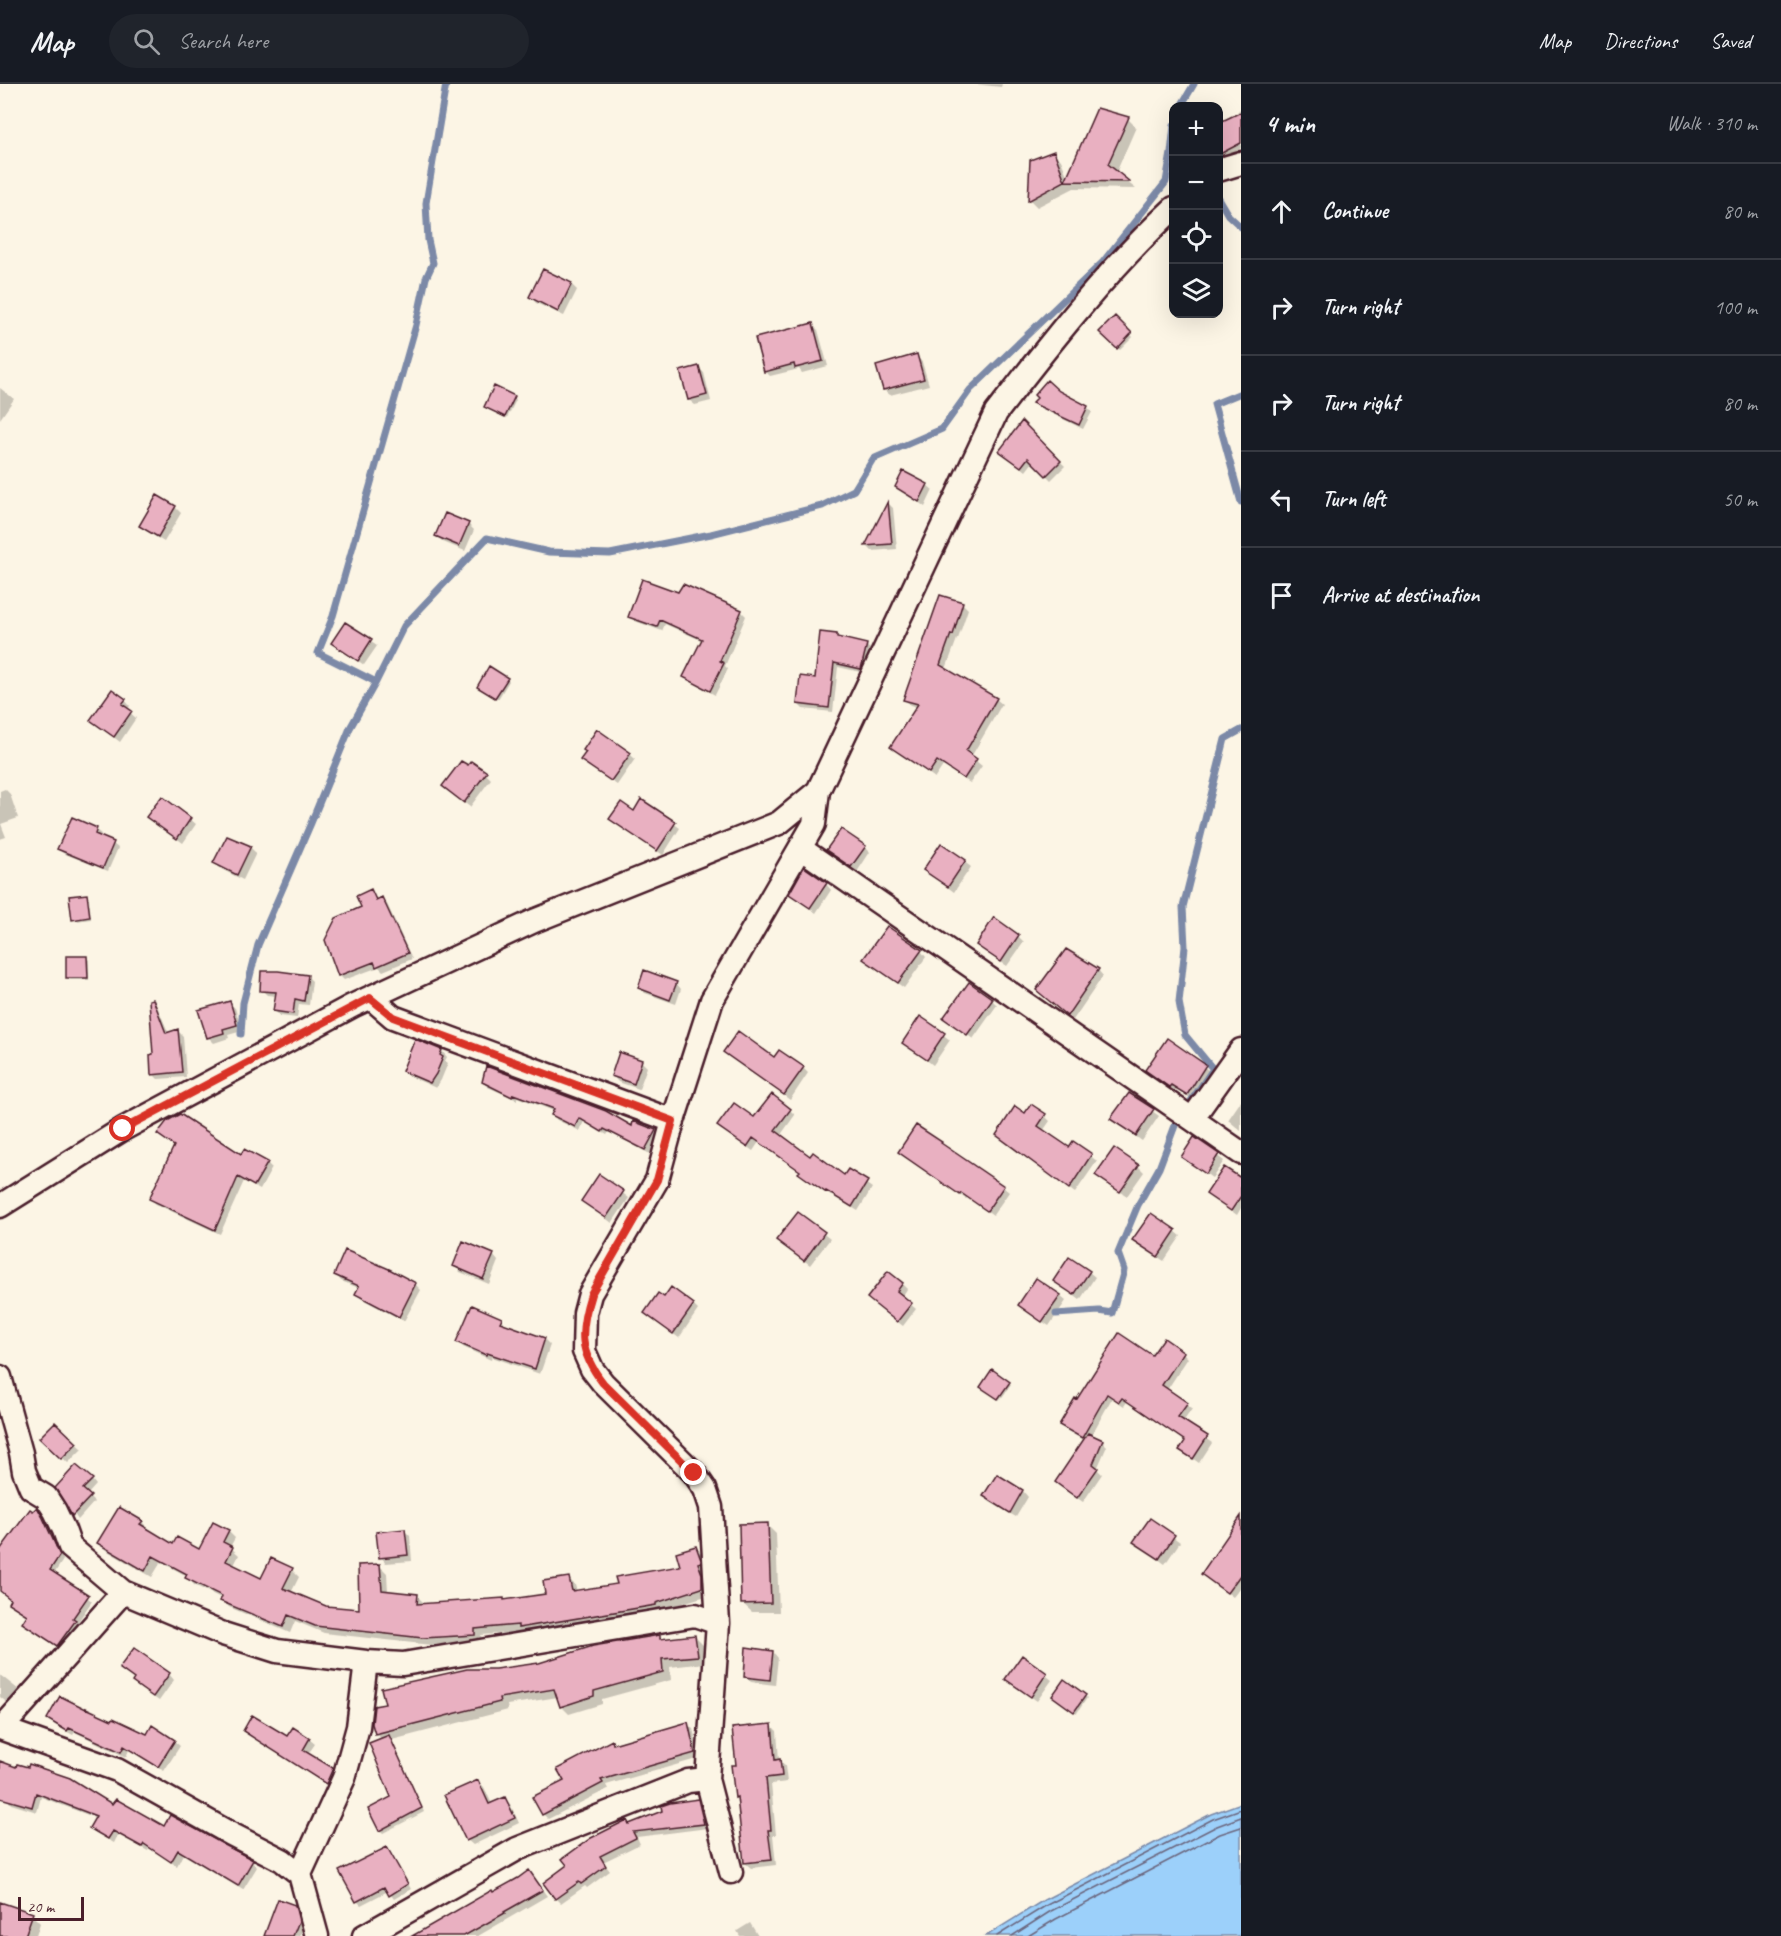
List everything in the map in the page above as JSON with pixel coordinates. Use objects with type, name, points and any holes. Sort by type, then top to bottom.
[{"type":"street","points":[[1223,168],[1241,163]]},
{"type":"street","points":[[731,1872],[707,1779],[718,1623],[711,1507],[705,1489],[681,1459],[603,1383],[592,1369],[584,1351],[585,1313],[591,1294],[657,1180],[673,1121],[712,1000],[814,824],[818,791],[996,413],[1030,369],[1139,241],[1171,210]]},
{"type":"street","points":[[0,1206],[123,1129],[370,998],[534,921],[779,823],[818,791]]},
{"type":"street","points":[[800,848],[1241,1153]]},
{"type":"street","points":[[370,998],[393,1017],[673,1121]]},
{"type":"street","points":[[1191,1119],[1241,1050]]},
{"type":"street","points":[[0,1377],[24,1472],[31,1488],[46,1497],[51,1504],[70,1547],[123,1592],[223,1634],[277,1651],[366,1662],[403,1664],[694,1615],[718,1623]]},
{"type":"street","points":[[123,1592],[1,1728],[117,1770],[282,1860],[300,1874],[317,1936]]},
{"type":"street","points":[[300,1874],[344,1778],[358,1727],[366,1662]]},
{"type":"street","points":[[364,1936],[517,1849],[688,1781],[707,1779]]},
{"type":"water","points":[[1241,1803],[1241,1936],[986,1936],[1044,1900],[1211,1814]]},
{"type":"building","points":[[1097,108],[1129,117],[1108,164],[1130,182],[1065,181]]},
{"type":"building","points":[[1241,112],[1241,143],[1223,152],[1223,121]]},
{"type":"building","points":[[1054,151],[1065,181],[1028,201],[1030,160]]},
{"type":"building","points":[[543,269],[572,283],[558,312],[529,297]]},
{"type":"building","points":[[1115,316],[1132,333],[1117,349],[1099,332]]},
{"type":"building","points":[[813,323],[823,361],[795,368],[794,364],[764,372],[755,338]]},
{"type":"building","points":[[917,354],[924,379],[883,390],[876,366]]},
{"type":"building","points":[[699,366],[707,395],[688,400],[680,371]]},
{"type":"building","points":[[1047,380],[1059,391],[1088,406],[1079,425],[1032,403],[1037,398],[1034,395]]},
{"type":"building","points":[[494,386],[515,396],[505,417],[484,407]]},
{"type":"building","points":[[1022,421],[1061,461],[1046,476],[1028,458],[1021,467],[999,451]]},
{"type":"building","points":[[903,471],[928,484],[919,502],[895,487]]},
{"type":"building","points":[[157,495],[176,506],[158,537],[139,526]]},
{"type":"building","points":[[888,501],[892,544],[865,546]]},
{"type":"building","points":[[445,513],[469,523],[459,546],[435,536]]},
{"type":"building","points":[[642,579],[678,592],[683,584],[742,610],[720,661],[724,663],[710,691],[683,677],[702,639],[660,620],[657,627],[628,617]]},
{"type":"building","points":[[940,595],[963,602],[953,635],[951,634],[940,665],[997,698],[966,751],[977,759],[964,779],[937,761],[929,773],[890,747],[918,704],[903,700]]},
{"type":"building","points":[[345,622],[372,639],[358,661],[331,643]]},
{"type":"building","points":[[820,632],[837,634],[837,637],[867,644],[861,669],[834,663],[829,708],[797,704],[800,676],[815,678]]},
{"type":"building","points":[[489,666],[508,678],[495,698],[477,687]]},
{"type":"building","points":[[112,689],[126,699],[122,704],[132,711],[114,737],[90,720]]},
{"type":"building","points":[[597,729],[631,753],[611,781],[580,760],[586,752],[583,750]]},
{"type":"building","points":[[461,761],[468,765],[471,761],[487,772],[464,803],[442,786]]},
{"type":"building","points":[[162,796],[191,818],[177,839],[146,817]]},
{"type":"building","points":[[641,799],[676,822],[657,851],[609,819],[621,802],[634,811]]},
{"type":"building","points":[[72,817],[97,828],[95,834],[114,842],[103,868],[57,849]]},
{"type":"building","points":[[841,829],[866,846],[851,867],[826,850]]},
{"type":"building","points":[[227,836],[251,846],[237,875],[213,863]]},
{"type":"building","points":[[941,843],[966,860],[948,887],[923,870]]},
{"type":"building","points":[[804,867],[827,883],[810,908],[789,894]]},
{"type":"building","points":[[371,889],[376,900],[382,897],[408,953],[376,967],[374,962],[338,976],[325,940],[336,918],[361,907],[356,896]]},
{"type":"building","points":[[87,894],[90,917],[72,920],[69,896]]},
{"type":"building","points":[[994,917],[1019,935],[1001,962],[976,945]]},
{"type":"building","points":[[887,926],[922,950],[898,983],[863,959]]},
{"type":"building","points":[[1066,949],[1099,969],[1067,1016],[1036,990]]},
{"type":"building","points":[[66,956],[87,956],[88,978],[66,978]]},
{"type":"building","points":[[644,970],[677,982],[670,1000],[638,988]]},
{"type":"building","points":[[261,971],[308,975],[304,1001],[295,999],[293,1014],[273,1011],[276,992],[260,991]]},
{"type":"building","points":[[969,982],[993,999],[967,1035],[943,1018]]},
{"type":"building","points":[[153,999],[166,1033],[178,1029],[182,1072],[151,1075],[150,1055],[153,1054],[149,1000]]},
{"type":"building","points":[[230,1001],[237,1025],[223,1029],[224,1033],[207,1038],[198,1010]]},
{"type":"building","points":[[920,1016],[945,1033],[927,1060],[902,1043]]},
{"type":"building","points":[[738,1031],[774,1057],[779,1050],[804,1067],[784,1095],[723,1052]]},
{"type":"building","points":[[1167,1038],[1206,1065],[1187,1095],[1171,1085],[1169,1087],[1145,1070]]},
{"type":"building","points":[[415,1039],[442,1050],[440,1055],[443,1057],[430,1083],[402,1071]]},
{"type":"building","points":[[619,1052],[642,1060],[634,1084],[611,1076]]},
{"type":"building","points":[[486,1066],[606,1111],[632,1126],[633,1121],[656,1130],[645,1150],[604,1129],[602,1132],[579,1118],[575,1127],[551,1115],[554,1109],[513,1094],[512,1097],[482,1082]]},
{"type":"building","points":[[1129,1093],[1154,1109],[1136,1136],[1110,1119]]},
{"type":"building","points":[[772,1094],[791,1109],[775,1130],[810,1156],[813,1152],[844,1175],[848,1169],[868,1181],[852,1207],[825,1192],[798,1173],[800,1171],[753,1138],[747,1147],[717,1126],[734,1103],[754,1117]]},
{"type":"building","points":[[1031,1104],[1046,1114],[1038,1126],[1069,1147],[1073,1141],[1092,1154],[1069,1189],[996,1135],[1015,1106],[1025,1113]]},
{"type":"building","points":[[180,1114],[241,1154],[244,1149],[268,1162],[254,1186],[238,1177],[215,1230],[149,1199],[174,1146],[157,1134],[167,1121]]},
{"type":"building","points":[[916,1125],[1004,1186],[987,1211],[898,1152]]},
{"type":"building","points":[[1194,1137],[1219,1154],[1206,1174],[1181,1157]]},
{"type":"building","points":[[1114,1148],[1139,1165],[1120,1192],[1095,1175]]},
{"type":"building","points":[[1224,1167],[1241,1178],[1241,1196],[1231,1211],[1206,1194]]},
{"type":"building","points":[[599,1174],[624,1191],[606,1218],[581,1201]]},
{"type":"building","points":[[798,1212],[825,1232],[804,1261],[776,1240]]},
{"type":"building","points":[[1151,1213],[1176,1230],[1158,1257],[1132,1240]]},
{"type":"building","points":[[463,1241],[494,1254],[483,1279],[453,1266]]},
{"type":"building","points":[[345,1250],[416,1283],[399,1317],[355,1294],[359,1286],[334,1275]]},
{"type":"building","points":[[1069,1257],[1090,1271],[1074,1295],[1053,1281]]},
{"type":"building","points":[[888,1271],[903,1283],[897,1291],[912,1303],[897,1322],[867,1298]]},
{"type":"building","points":[[1036,1278],[1061,1295],[1042,1322],[1018,1305]]},
{"type":"building","points":[[671,1287],[694,1304],[673,1334],[644,1313],[658,1293],[664,1297]]},
{"type":"building","points":[[472,1305],[502,1318],[500,1322],[545,1338],[535,1369],[487,1353],[486,1355],[456,1342]]},
{"type":"building","points":[[1119,1333],[1152,1355],[1164,1338],[1184,1352],[1162,1385],[1188,1403],[1178,1417],[1208,1436],[1193,1459],[1179,1450],[1185,1441],[1122,1398],[1119,1402],[1107,1394],[1082,1438],[1059,1425]]},
{"type":"building","points":[[992,1369],[1010,1382],[998,1399],[980,1387]]},
{"type":"building","points":[[55,1422],[77,1443],[61,1459],[39,1438]]},
{"type":"building","points":[[1088,1433],[1103,1440],[1093,1464],[1098,1468],[1077,1498],[1055,1482]]},
{"type":"building","points":[[76,1465],[93,1479],[83,1489],[91,1496],[72,1516],[55,1488]]},
{"type":"building","points":[[997,1474],[1023,1490],[1010,1513],[983,1496]]},
{"type":"building","points":[[37,1507],[60,1555],[50,1570],[89,1595],[73,1618],[76,1620],[57,1646],[22,1623],[27,1615],[8,1603],[10,1599],[0,1591],[0,1550],[30,1509],[33,1511]]},
{"type":"building","points":[[119,1507],[143,1521],[140,1524],[173,1544],[177,1537],[199,1549],[213,1522],[229,1530],[223,1542],[233,1547],[226,1561],[261,1578],[271,1558],[293,1568],[283,1588],[326,1606],[359,1609],[358,1565],[380,1564],[382,1590],[418,1594],[417,1604],[504,1598],[504,1600],[545,1594],[543,1581],[569,1577],[572,1591],[617,1584],[615,1577],[680,1566],[676,1552],[696,1546],[701,1560],[698,1563],[702,1574],[702,1588],[656,1603],[656,1605],[518,1628],[518,1625],[475,1629],[475,1635],[423,1638],[315,1626],[288,1615],[283,1627],[220,1601],[222,1596],[185,1578],[187,1574],[153,1556],[145,1571],[97,1543]]},
{"type":"building","points":[[1241,1516],[1241,1574],[1227,1593],[1201,1574]]},
{"type":"building","points":[[1150,1518],[1175,1535],[1159,1559],[1133,1542]]},
{"type":"building","points":[[768,1523],[771,1603],[741,1604],[739,1524]]},
{"type":"building","points":[[405,1529],[408,1555],[379,1558],[376,1532]]},
{"type":"building","points":[[660,1635],[660,1639],[695,1635],[698,1656],[662,1659],[663,1672],[594,1691],[594,1696],[560,1707],[554,1689],[499,1698],[500,1702],[375,1734],[372,1724],[374,1706],[385,1704],[381,1688],[467,1669],[495,1669],[539,1663],[593,1646]]},
{"type":"building","points":[[746,1647],[773,1651],[770,1680],[744,1677]]},
{"type":"building","points":[[134,1648],[170,1673],[153,1697],[132,1682],[134,1679],[119,1668]]},
{"type":"building","points":[[1022,1655],[1047,1673],[1031,1697],[1005,1679]]},
{"type":"building","points":[[1064,1679],[1086,1695],[1074,1712],[1052,1696]]},
{"type":"building","points":[[60,1696],[147,1734],[152,1725],[175,1740],[158,1767],[124,1746],[121,1752],[69,1728],[67,1731],[47,1719]]},
{"type":"building","points":[[252,1715],[287,1736],[293,1727],[310,1738],[303,1750],[333,1768],[326,1784],[243,1731]]},
{"type":"building","points":[[688,1722],[695,1753],[601,1780],[603,1783],[542,1815],[532,1797],[564,1781],[557,1769],[612,1740],[613,1744]]},
{"type":"building","points":[[772,1724],[775,1760],[780,1759],[782,1776],[766,1778],[771,1830],[768,1830],[772,1860],[744,1863],[731,1765],[736,1765],[732,1728]]},
{"type":"building","points":[[389,1735],[422,1808],[379,1831],[368,1809],[391,1797],[369,1743]]},
{"type":"building","points":[[0,1761],[16,1767],[17,1764],[28,1767],[29,1764],[70,1778],[112,1804],[116,1799],[164,1826],[170,1815],[253,1860],[238,1886],[178,1850],[171,1862],[144,1844],[142,1847],[113,1831],[108,1839],[89,1828],[96,1816],[36,1793],[32,1807],[0,1798]]},
{"type":"building","points":[[478,1780],[489,1804],[505,1797],[515,1818],[466,1841],[444,1795]]},
{"type":"building","points":[[698,1799],[704,1824],[633,1832],[636,1838],[600,1856],[606,1866],[555,1899],[543,1883],[567,1865],[562,1859],[591,1838],[627,1820],[629,1824],[662,1811],[661,1806]]},
{"type":"building","points":[[387,1847],[408,1884],[389,1896],[384,1887],[356,1902],[339,1871]]},
{"type":"building","points":[[529,1870],[543,1890],[505,1913],[464,1936],[412,1936],[492,1890],[493,1892],[518,1878]]},
{"type":"building","points":[[278,1899],[295,1905],[299,1921],[293,1936],[264,1936]]},
{"type":"building","points":[[0,1902],[33,1913],[25,1936],[0,1936]]},
{"type":"waterway","points":[[376,682],[318,653],[333,616],[416,325],[426,278],[433,263],[428,240],[426,203],[446,84]]},
{"type":"waterway","points":[[1183,102],[1194,84]]},
{"type":"waterway","points":[[241,1034],[243,1003],[258,945],[350,728],[404,626],[487,538],[549,552],[610,554],[711,534],[822,506],[854,490],[873,459],[942,429],[970,390],[1103,262],[1166,182],[1170,156]]},
{"type":"waterway","points":[[1223,206],[1228,215],[1241,227]]},
{"type":"waterway","points":[[1241,393],[1214,404],[1241,502]]},
{"type":"waterway","points":[[1191,1101],[1213,1069],[1185,1035],[1179,1002],[1185,947],[1183,907],[1225,739],[1241,730]]},
{"type":"waterway","points":[[1056,1314],[1099,1311],[1112,1313],[1124,1270],[1118,1253],[1138,1205],[1159,1168],[1176,1123],[1182,1115]]},
{"type":"route","points":[[123,1129],[370,998],[393,1017],[673,1121],[657,1180],[650,1196],[598,1278],[591,1294],[585,1313],[584,1351],[592,1369],[603,1383],[694,1473]]}]
